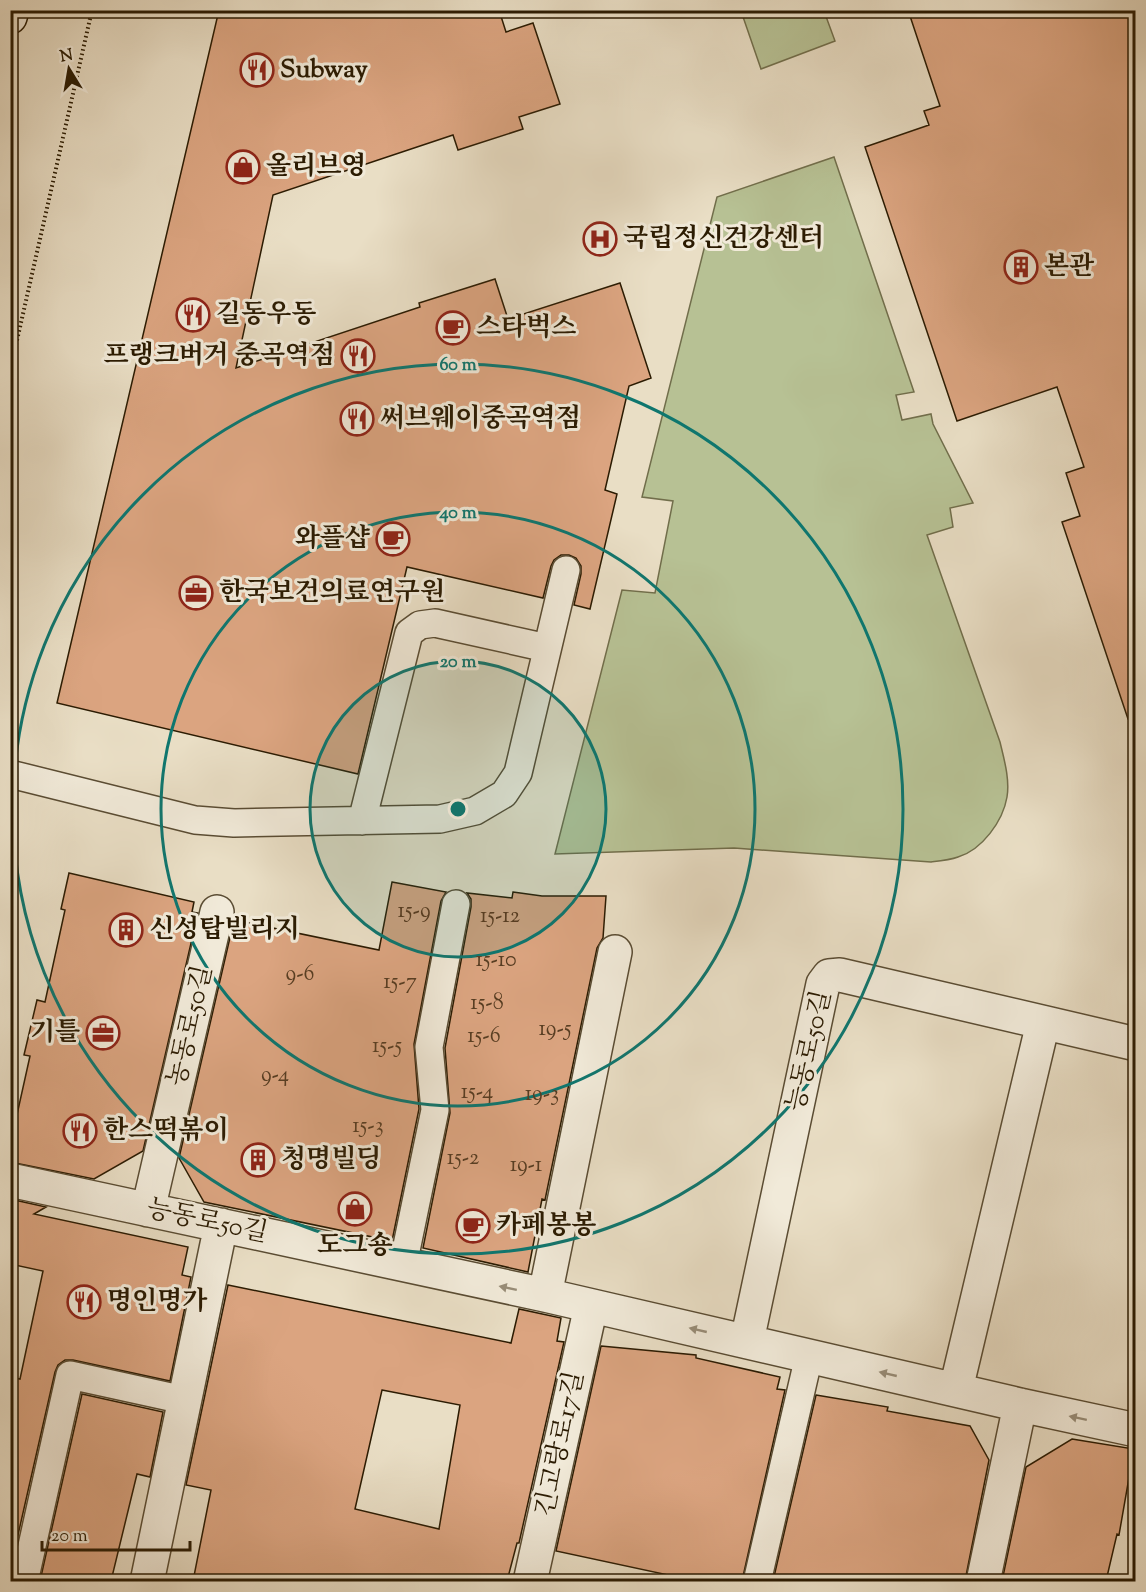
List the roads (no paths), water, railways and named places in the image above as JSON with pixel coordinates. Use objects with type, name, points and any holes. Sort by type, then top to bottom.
[{"type":"street","points":[[10,16],[12,10]]},
{"type":"street","name":"농동로50길","points":[[148,1210],[217,912]]},
{"type":"street","points":[[545,1296],[615,952]]},
{"type":"street","name":"능동로50길","points":[[747,1341],[825,979],[829,976],[840,975],[1136,1044]]},
{"type":"street","points":[[956,1389],[1043,1023]]},
{"type":"street","name":"능동로50길","points":[[10,1180],[591,1306],[1136,1430]]},
{"type":"street","points":[[147,1581],[221,1225]]},
{"type":"street","name":"긴고랑로17길","points":[[530,1581],[591,1306]]},
{"type":"street","points":[[983,1581],[1020,1405]]},
{"type":"lane","points":[[10,774],[195,820],[234,823],[440,819],[475,811],[504,794],[518,773],[566,570]]},
{"type":"lane","points":[[362,821],[409,633],[420,625],[435,623],[547,648]]},
{"type":"lane","points":[[404,1265],[435,1110],[429,1047],[456,904]]},
{"type":"lane","points":[[757,1581],[809,1356]]},
{"type":"lane","points":[[24,1581],[70,1375],[184,1400]]},
{"type":"place","name":"Subway","points":[[257,70]]},
{"type":"place","name":"올리브영","points":[[243,167]]},
{"type":"place","name":"국립정신건강센터","points":[[600,239]]},
{"type":"place","name":"본관","points":[[1021,267]]},
{"type":"place","name":"길동우동","points":[[193,315]]},
{"type":"place","name":"스타벅스","points":[[453,328]]},
{"type":"place","name":"프랭크버거 중곡역점","points":[[358,356]]},
{"type":"place","name":"써브웨이중곡역점","points":[[357,419]]},
{"type":"place","name":"와플샵","points":[[393,539]]},
{"type":"place","name":"한국보건의료연구원","points":[[196,593]]},
{"type":"place","name":"신성탑빌리지","points":[[126,930]]},
{"type":"place","name":"기틀","points":[[103,1033]]},
{"type":"place","name":"한스떡볶이","points":[[80,1131]]},
{"type":"place","name":"청명빌딩","points":[[258,1160]]},
{"type":"place","name":"도그숑","points":[[355,1209]]},
{"type":"place","name":"카페봉봉","points":[[473,1226]]},
{"type":"place","name":"명인명가","points":[[84,1302]]}]
